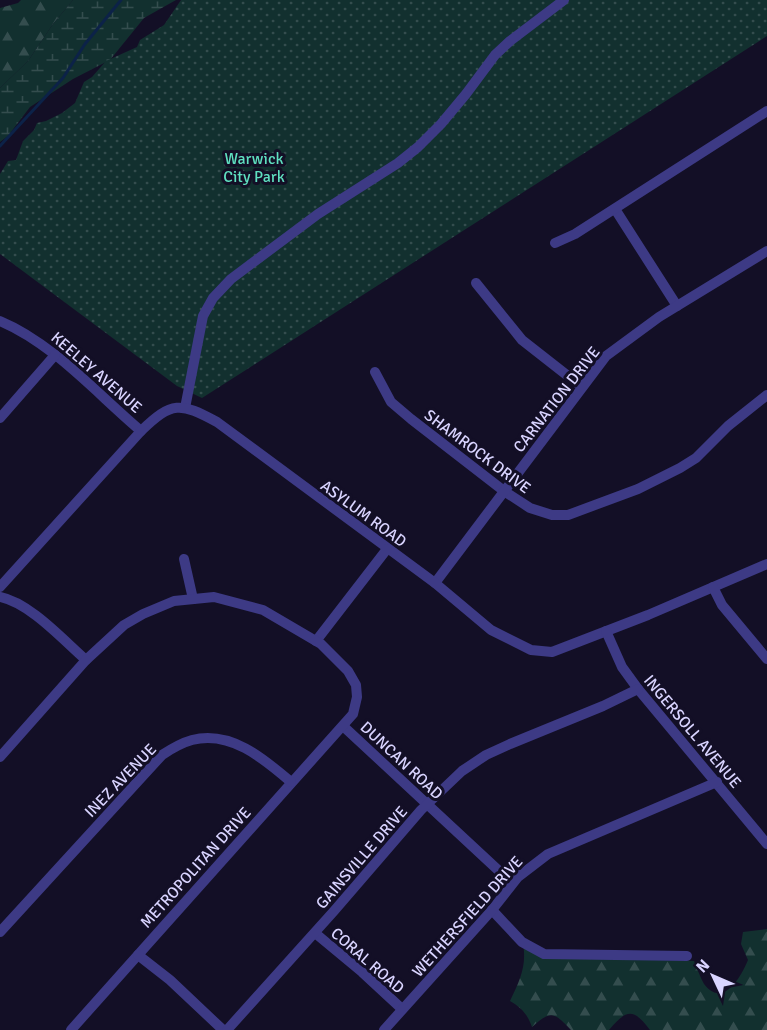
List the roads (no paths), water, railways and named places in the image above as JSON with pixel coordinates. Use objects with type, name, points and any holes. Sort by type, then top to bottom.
[{"type":"street","points":[[0,587],[157,415],[174,408],[185,408],[203,316],[213,298],[231,279],[318,213],[398,163],[418,147],[453,109],[495,55],[510,40],[564,0]]},
{"type":"street","points":[[555,243],[575,234],[767,111]]},
{"type":"street","points":[[615,209],[676,306]]},
{"type":"street","name":"CARNATION DRIVE","points":[[435,583],[606,356],[676,306],[767,251]]},
{"type":"street","points":[[476,283],[522,340],[582,387]]},
{"type":"street","name":"KEELEY AVENUE","points":[[0,321],[40,342],[56,354],[141,431]]},
{"type":"street","points":[[0,418],[56,354]]},
{"type":"street","name":"SHAMROCK DRIVE","points":[[375,372],[391,402],[504,491],[530,508],[552,514],[568,515],[638,489],[680,468],[696,458],[728,426],[767,395]]},
{"type":"street","name":"ASYLUM ROAD","points":[[185,408],[192,408],[217,422],[435,583],[491,630],[525,649],[552,652],[767,564]]},
{"type":"street","points":[[316,641],[387,549]]},
{"type":"street","points":[[184,559],[193,599]]},
{"type":"street","points":[[713,587],[722,605],[767,659]]},
{"type":"street","points":[[0,597],[12,600],[40,619],[86,660]]},
{"type":"street","name":"DUNCAN ROAD","points":[[0,757],[86,660],[124,625],[174,601],[214,597],[263,610],[321,644],[348,671],[356,685],[357,698],[353,714],[343,726],[512,883]]},
{"type":"street","name":"INGERSOLL AVENUE","points":[[606,631],[622,667],[638,689],[767,844]]},
{"type":"street","name":"GAINSVILLE DRIVE","points":[[225,1030],[315,933],[426,805],[462,771],[486,755],[522,738],[603,706],[638,689]]},
{"type":"street","name":"METROPOLITAN DRIVE","points":[[71,1030],[343,726]]},
{"type":"street","name":"INEZ AVENUE","points":[[0,932],[162,755],[178,746],[193,740],[215,739],[244,746],[291,782]]},
{"type":"street","name":"WETHERSFIELD DRIVE","points":[[384,1030],[492,910],[512,883],[532,865],[548,854],[717,782]]},
{"type":"street","points":[[492,910],[522,942],[544,954],[687,956]]},
{"type":"street","name":"CORAL ROAD","points":[[315,933],[402,1009]]},
{"type":"street","points":[[138,955],[170,980],[225,1030]]},
{"type":"waterway","points":[[0,146],[63,78],[85,44],[121,0]]},
{"type":"park label","name":"Warwick City Park","points":[[254,167]]}]
